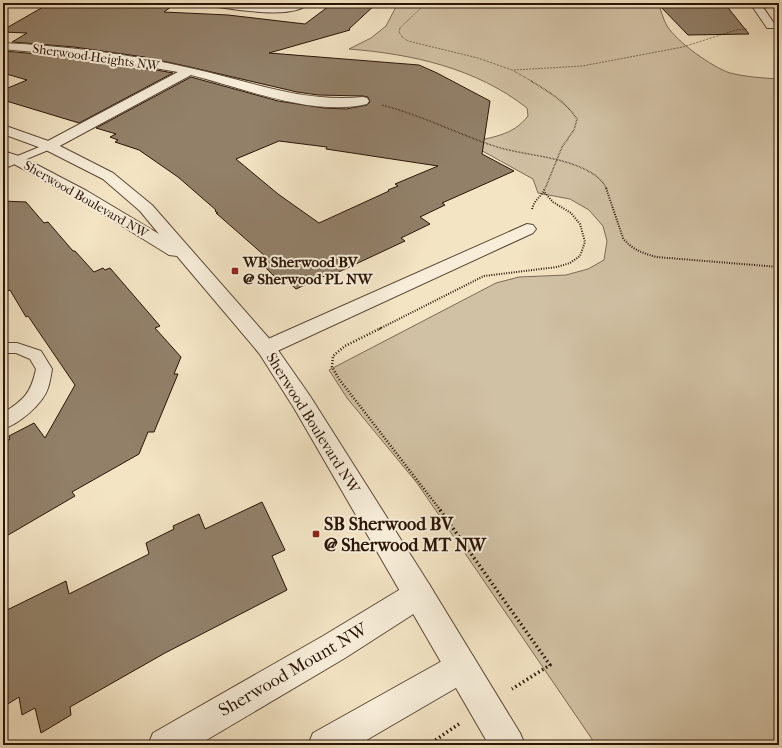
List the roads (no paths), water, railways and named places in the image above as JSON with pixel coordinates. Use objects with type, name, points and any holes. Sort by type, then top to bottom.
[{"type":"street","points":[[209,3],[266,10],[288,10],[304,3]]},
{"type":"street","points":[[755,3],[771,26]]},
{"type":"street","name":"Sherwood Heights NW","points":[[3,46],[79,52],[190,71],[306,100],[341,103],[363,100]]},
{"type":"street","name":"Sherwood Heights NW","points":[[49,146],[190,71]]},
{"type":"street","name":"Sherwood Boulevard NW","points":[[3,129],[49,146],[108,176],[146,208],[266,348],[302,402],[419,594],[508,745]]},
{"type":"street","name":"Sherwood Boulevard NW","points":[[8,160],[81,194],[188,258]]},
{"type":"street","points":[[266,348],[527,229]]},
{"type":"street","name":"Sherwood Mount NW","points":[[166,745],[224,710],[334,648],[419,594]]},
{"type":"street","points":[[325,745],[462,668]]},
{"type":"lane","points":[[8,160],[49,146]]},
{"type":"lane","points":[[3,348],[17,348],[36,355],[44,369],[40,388],[24,408],[3,422]]},
{"type":"place","name":"WB Sherwood BV @ Sherwood PL NW","points":[[235,271]]},
{"type":"place","name":"SB Sherwood BV @ Sherwood MT NW","points":[[316,534]]}]
